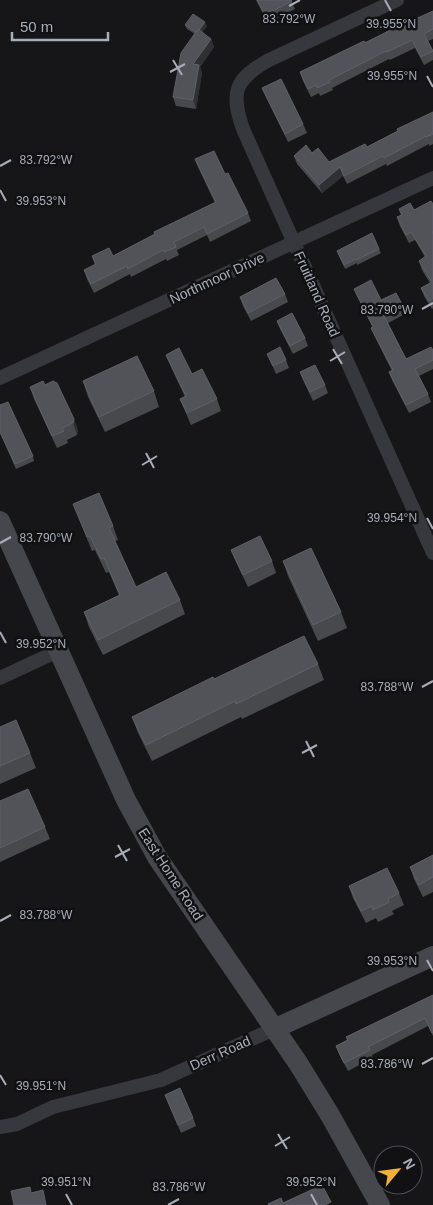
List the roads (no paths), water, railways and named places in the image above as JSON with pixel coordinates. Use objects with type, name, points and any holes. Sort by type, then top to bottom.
[{"type":"street","name":"Fruitland Road","points":[[397,0],[251,70],[239,86],[236,105],[239,117],[294,242],[429,535],[433,553]]},
{"type":"street","name":"Northmoor Drive","points":[[0,378],[433,178]]},
{"type":"street","name":"East Home Road","points":[[0,522],[126,800],[156,857],[276,1028],[330,1116],[380,1205]]},
{"type":"street","points":[[0,678],[58,651]]},
{"type":"street","name":"Derr Road","points":[[0,1127],[17,1124],[53,1107],[161,1080],[433,956]]}]
